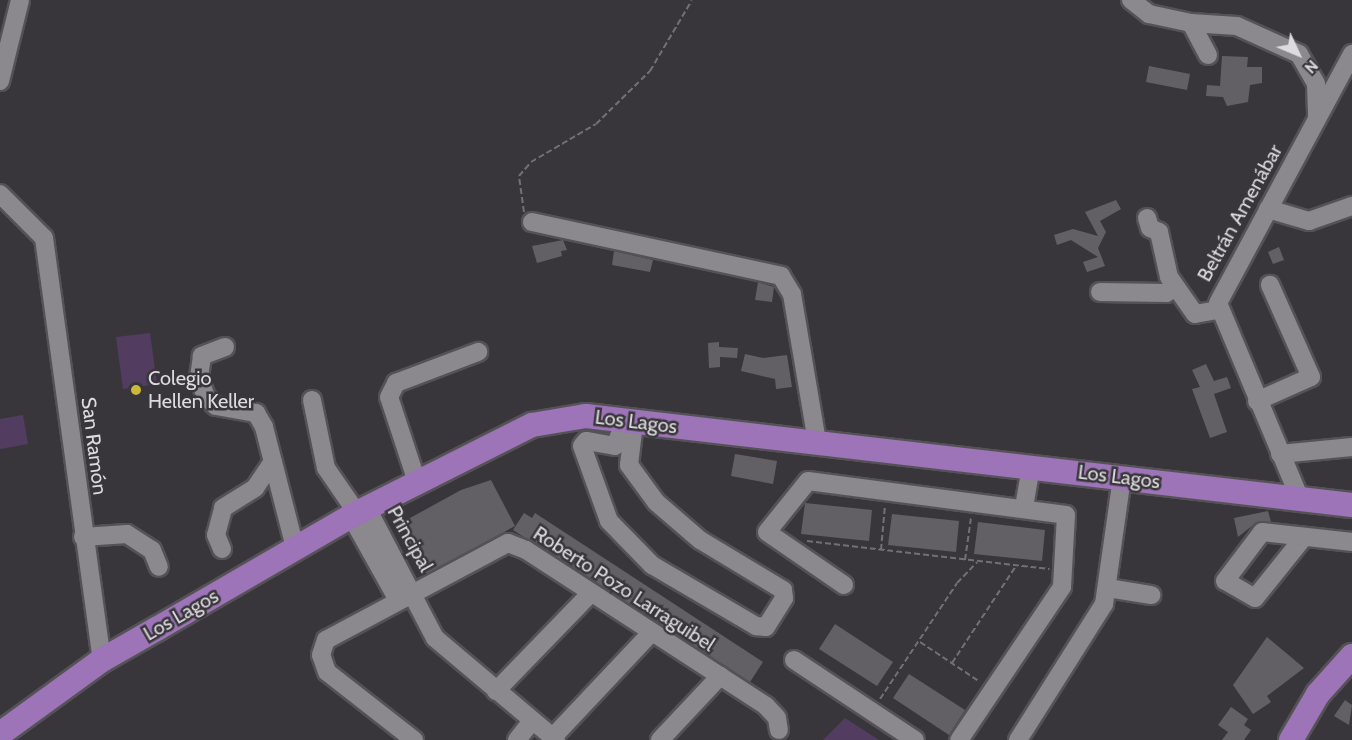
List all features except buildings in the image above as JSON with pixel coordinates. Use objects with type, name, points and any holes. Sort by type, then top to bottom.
[{"type":"main road","name":"Los Lagos","points":[[0,734],[102,660],[358,512],[532,425],[586,416],[1352,505]]},
{"type":"main road","points":[[1291,740],[1318,693],[1352,656]]},
{"type":"street","points":[[0,81],[20,0]]},
{"type":"street","points":[[1131,0],[1149,14],[1191,23],[1237,26],[1299,54],[1316,84],[1316,122]]},
{"type":"street","points":[[1191,23],[1208,55]]},
{"type":"street","name":"Beltrán Amenábar","points":[[1300,498],[1218,310],[1219,294],[1352,54]]},
{"type":"street","name":"San Ramón","points":[[0,194],[44,238],[83,537],[102,660]]},
{"type":"street","points":[[1268,209],[1309,220],[1352,206]]},
{"type":"street","points":[[1147,218],[1150,228],[1159,232],[1174,288],[1195,315],[1218,310]]},
{"type":"street","points":[[528,219],[781,276],[792,294],[817,442]]},
{"type":"street","points":[[1257,401],[1311,377],[1270,285]]},
{"type":"street","points":[[1100,292],[1166,293],[1174,288]]},
{"type":"street","points":[[225,347],[202,356],[199,377],[206,397],[216,406],[256,413],[273,461],[295,549]]},
{"type":"street","points":[[417,482],[389,397],[396,383],[478,352]]},
{"type":"street","name":"Principal","points":[[312,400],[326,468],[358,512],[406,597],[435,639],[555,739]]},
{"type":"street","points":[[629,422],[628,465],[656,502],[700,540],[783,590],[784,598],[766,627],[756,626],[652,566],[609,521],[582,446],[586,441],[615,446],[629,422]]},
{"type":"street","points":[[1281,454],[1352,447]]},
{"type":"street","points":[[222,549],[216,535],[223,508],[255,488],[273,461]]},
{"type":"street","points":[[1024,507],[1031,467]]},
{"type":"street","points":[[1018,740],[1098,615],[1108,588],[1122,478]]},
{"type":"street","points":[[844,585],[767,532],[792,504],[802,483],[886,490],[1024,507],[1066,515],[1062,587],[958,740]]},
{"type":"street","points":[[83,537],[127,534],[152,550],[159,567]]},
{"type":"street","points":[[1304,537],[1352,542]]},
{"type":"street","name":"Roberto Pozo Larraguibel","points":[[406,597],[508,543],[591,593],[766,706],[777,718],[779,730]]},
{"type":"street","points":[[1108,588],[1151,595]]},
{"type":"street","points":[[496,691],[591,593]]},
{"type":"street","points":[[406,597],[326,640],[321,655],[327,672],[414,740]]},
{"type":"street","points":[[555,739],[651,633]]},
{"type":"street","points":[[794,660],[915,740]]},
{"type":"street","points":[[660,740],[720,676]]},
{"type":"street","points":[[517,740],[532,721]]},
{"type":"path","points":[[528,219],[519,176],[531,162],[596,124],[650,70],[692,0]]},
{"type":"path","points":[[881,550],[886,490]]},
{"type":"path","points":[[965,560],[974,501]]},
{"type":"path","points":[[783,545],[788,539],[1064,571]]},
{"type":"path","points":[[872,711],[918,641],[977,562]]},
{"type":"path","points":[[952,663],[1016,566]]},
{"type":"path","points":[[918,641],[993,690]]},
{"type":"shaded area","points":[[150,333],[157,384],[123,389],[116,337]]},
{"type":"shaded area","points":[[23,415],[28,444],[0,449],[0,419]]},
{"type":"shaded area","points":[[845,718],[879,740],[823,740]]},
{"type":"place","name":"Colegio Hellen Keller","points":[[136,390]]}]
